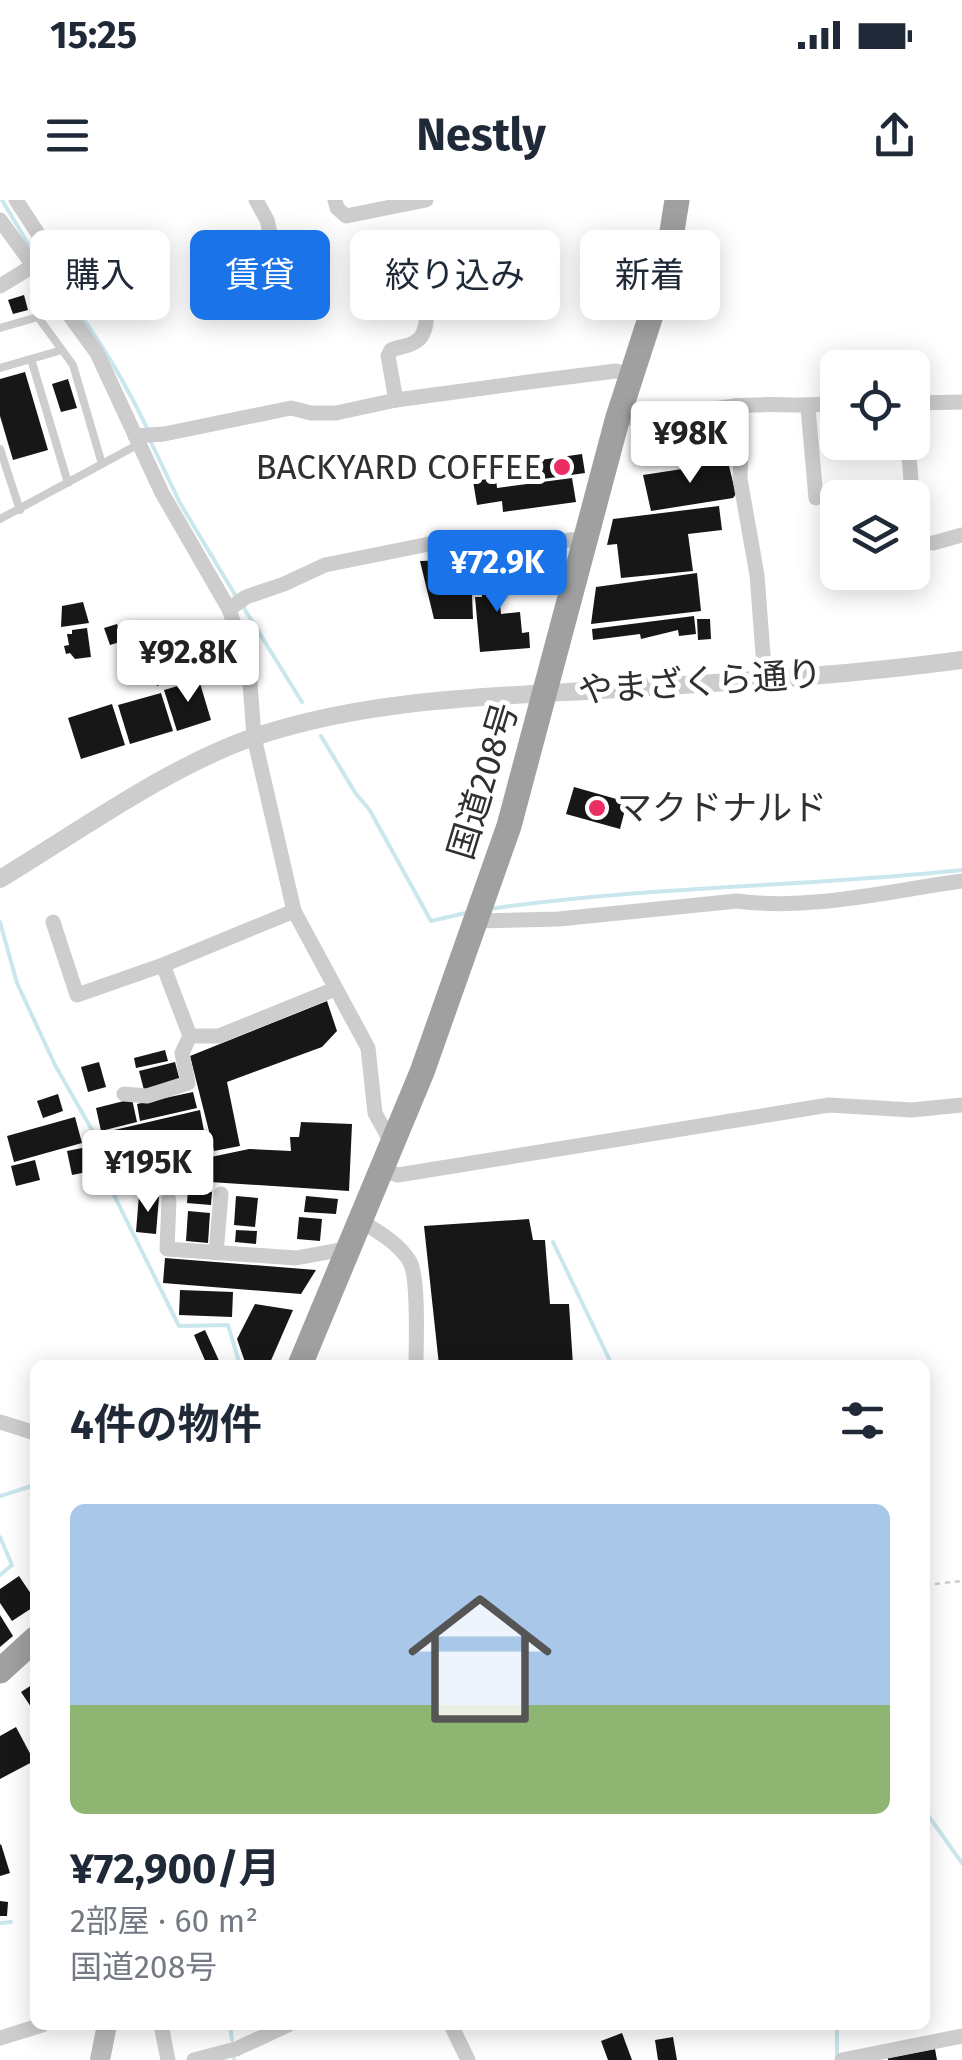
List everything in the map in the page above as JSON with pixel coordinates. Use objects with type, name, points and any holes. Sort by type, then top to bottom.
[{"type":"highway","name":"国道208号","points":[[302,1360],[392,1144],[480,911],[526,770],[618,417],[666,269],[676,200]]},
{"type":"highway","points":[[0,1671],[30,1644]]},
{"type":"main road","points":[[100,2060],[106,2030]]},
{"type":"street","points":[[16,200],[36,230]]},
{"type":"street","points":[[256,200],[269,230]]},
{"type":"street","points":[[335,200],[346,216],[426,200]]},
{"type":"street","points":[[0,220],[30,265]]},
{"type":"street","points":[[0,286],[30,268]]},
{"type":"street","points":[[71,320],[96,353],[162,493],[228,609],[249,669],[254,737],[294,912],[368,1048],[375,1113],[392,1144]]},
{"type":"street","points":[[396,400],[388,356],[391,350],[416,342],[423,334],[425,320]]},
{"type":"street","points":[[137,440],[291,408],[336,413],[396,400],[616,371],[632,374]]},
{"type":"street","points":[[930,403],[962,402]]},
{"type":"street","points":[[736,406],[740,478],[756,574],[765,680]]},
{"type":"street","points":[[618,417],[654,420],[736,406],[820,406]]},
{"type":"street","points":[[808,408],[816,498]]},
{"type":"street","points":[[933,543],[962,535]]},
{"type":"street","points":[[228,609],[246,597],[326,565],[434,543],[458,550],[486,551],[586,538]]},
{"type":"street","name":"やまざくら通り","points":[[0,879],[184,768],[254,737],[318,718],[368,708],[765,680],[962,660]]},
{"type":"street","points":[[480,911],[577,918],[737,901],[758,904],[844,898],[962,882]]},
{"type":"street","points":[[53,922],[77,995],[294,912]]},
{"type":"street","points":[[124,1094],[147,1096],[188,1083],[182,1053],[190,1036],[163,965]]},
{"type":"street","points":[[190,1036],[220,1036],[334,989]]},
{"type":"street","points":[[382,1170],[398,1175],[829,1105],[912,1110],[962,1105]]},
{"type":"street","points":[[216,1252],[221,1194]]},
{"type":"street","points":[[170,1200],[167,1249],[296,1258],[350,1248]]},
{"type":"street","points":[[361,1221],[386,1237],[410,1262],[416,1360]]},
{"type":"street","points":[[0,1422],[30,1431]]},
{"type":"street","points":[[0,2038],[30,2029]]},
{"type":"street","points":[[162,2030],[168,2060]]},
{"type":"street","points":[[194,2060],[236,2048],[277,2030]]},
{"type":"street","points":[[454,2030],[468,2060]]},
{"type":"street","points":[[843,2060],[962,2036]]},
{"type":"lane","points":[[0,328],[38,317],[72,365],[102,464]]},
{"type":"lane","points":[[0,368],[62,350]]},
{"type":"lane","points":[[31,359],[68,484]]},
{"type":"lane","points":[[0,519],[68,484],[137,440]]},
{"type":"lane","points":[[0,448],[20,510]]},
{"type":"path","points":[[930,1584],[962,1581]]},
{"type":"building","points":[[24,295],[28,310],[13,314],[8,300]]},
{"type":"building","points":[[25,372],[48,450],[13,460],[0,416],[0,379]]},
{"type":"building","points":[[68,379],[77,408],[61,412],[52,384]]},
{"type":"building","name":"BACKYARD COFFEE","points":[[582,454],[585,473],[543,479],[540,460]]},
{"type":"building","points":[[728,462],[736,494],[733,498],[651,511],[643,475]]},
{"type":"building","points":[[496,478],[497,488],[572,478],[576,502],[503,512],[502,501],[477,505],[473,481]]},
{"type":"building","points":[[719,506],[722,530],[688,534],[693,571],[621,578],[617,544],[607,545],[613,519]]},
{"type":"building","points":[[496,558],[501,614],[520,612],[522,633],[529,632],[530,648],[480,652],[475,597],[482,597],[479,559]]},
{"type":"building","points":[[477,559],[479,593],[472,594],[473,619],[434,619],[420,561]]},
{"type":"building","points":[[697,573],[701,611],[591,624],[596,587]]},
{"type":"building","points":[[83,602],[89,623],[61,627],[62,606]]},
{"type":"building","points":[[694,616],[696,634],[679,636],[678,630],[641,639],[640,634],[593,640],[592,629]]},
{"type":"building","points":[[697,619],[710,619],[711,639],[698,640]]},
{"type":"building","points":[[117,624],[123,641],[110,645],[104,628]]},
{"type":"building","points":[[87,628],[91,657],[75,659],[66,654],[67,634]]},
{"type":"building","points":[[161,648],[174,679],[157,686],[144,656]]},
{"type":"building","points":[[205,650],[210,668],[179,678],[174,660]]},
{"type":"building","points":[[199,680],[211,720],[177,731],[164,690]]},
{"type":"building","points":[[161,693],[173,731],[130,744],[118,705]]},
{"type":"building","points":[[112,704],[125,745],[81,759],[68,718]]},
{"type":"building","name":"マクドナルド","points":[[574,787],[627,802],[620,829],[566,814]]},
{"type":"building","points":[[327,1001],[337,1031],[322,1047],[227,1082],[240,1146],[214,1151],[190,1056]]},
{"type":"building","points":[[165,1050],[168,1061],[136,1068],[134,1058]]},
{"type":"building","points":[[99,1062],[106,1087],[88,1092],[81,1067]]},
{"type":"building","points":[[175,1062],[180,1081],[144,1090],[139,1071]]},
{"type":"building","points":[[193,1092],[197,1108],[140,1121],[137,1104]]},
{"type":"building","points":[[58,1094],[63,1111],[43,1118],[37,1101]]},
{"type":"building","points":[[132,1099],[137,1122],[101,1131],[96,1108]]},
{"type":"building","points":[[200,1110],[208,1152],[120,1152],[110,1131]]},
{"type":"building","points":[[75,1117],[82,1143],[14,1162],[7,1136]]},
{"type":"building","points":[[301,1122],[352,1124],[349,1191],[210,1182],[211,1157],[249,1149],[291,1151],[290,1137],[299,1137]]},
{"type":"building","points":[[92,1146],[101,1153],[102,1169],[72,1175],[67,1151]]},
{"type":"building","points":[[117,1157],[205,1157],[205,1184],[117,1184]]},
{"type":"building","points":[[35,1160],[40,1180],[16,1186],[11,1166]]},
{"type":"building","points":[[188,1189],[212,1192],[211,1205],[187,1203]]},
{"type":"building","points":[[139,1195],[159,1197],[156,1234],[136,1232]]},
{"type":"building","points":[[236,1196],[258,1198],[255,1227],[234,1225]]},
{"type":"building","points":[[306,1196],[338,1199],[336,1214],[304,1212]]},
{"type":"building","points":[[188,1211],[210,1213],[208,1243],[186,1241]]},
{"type":"building","points":[[299,1217],[322,1219],[320,1241],[297,1239]]},
{"type":"building","points":[[529,1219],[533,1240],[545,1240],[550,1304],[569,1304],[573,1360],[438,1360],[424,1226]]},
{"type":"building","points":[[236,1230],[257,1231],[256,1244],[235,1242]]},
{"type":"building","points":[[165,1258],[316,1270],[301,1294],[163,1283]]},
{"type":"building","points":[[180,1290],[233,1292],[232,1317],[179,1315]]},
{"type":"building","points":[[255,1304],[293,1310],[271,1360],[244,1360],[237,1339]]},
{"type":"building","points":[[205,1330],[219,1360],[205,1360],[194,1335]]},
{"type":"building","points":[[19,1576],[30,1592],[30,1609],[12,1621],[0,1603],[0,1589]]},
{"type":"building","points":[[0,1615],[13,1636],[0,1647]]},
{"type":"building","points":[[30,1686],[30,1706],[21,1692]]},
{"type":"building","points":[[16,1727],[30,1753],[30,1763],[0,1779],[0,1736]]},
{"type":"building","points":[[0,1845],[10,1873],[0,1876]]},
{"type":"building","points":[[0,1901],[8,1902],[7,1916],[0,1916]]},
{"type":"building","points":[[622,2033],[632,2060],[608,2060],[601,2041]]},
{"type":"building","points":[[673,2037],[677,2060],[658,2060],[655,2040]]},
{"type":"building","points":[[935,2049],[937,2060],[888,2060],[888,2058]]},
{"type":"waterway","points":[[2,200],[30,247]]},
{"type":"waterway","points":[[83,320],[147,428]]},
{"type":"waterway","points":[[150,440],[180,503],[237,598]]},
{"type":"waterway","points":[[242,605],[302,702]]},
{"type":"waterway","points":[[321,736],[369,809],[431,921],[470,912]]},
{"type":"waterway","points":[[489,909],[607,896],[962,870]]},
{"type":"waterway","points":[[0,922],[17,983],[55,1065],[104,1151],[111,1189],[179,1326],[228,1325],[238,1360]]},
{"type":"waterway","points":[[553,1242],[610,1360]]},
{"type":"waterway","points":[[0,1496],[30,1487]]},
{"type":"waterway","points":[[0,1537],[12,1565],[0,1575]]},
{"type":"waterway","points":[[930,1818],[962,1863]]},
{"type":"waterway","points":[[0,1923],[11,1922]]},
{"type":"waterway","points":[[231,2030],[232,2040]]},
{"type":"waterway","points":[[837,2030],[837,2055]]},
{"type":"place","name":"BACKYARD COFFEE","points":[[562,467]]},
{"type":"place","name":"マクドナルド","points":[[597,808]]}]
